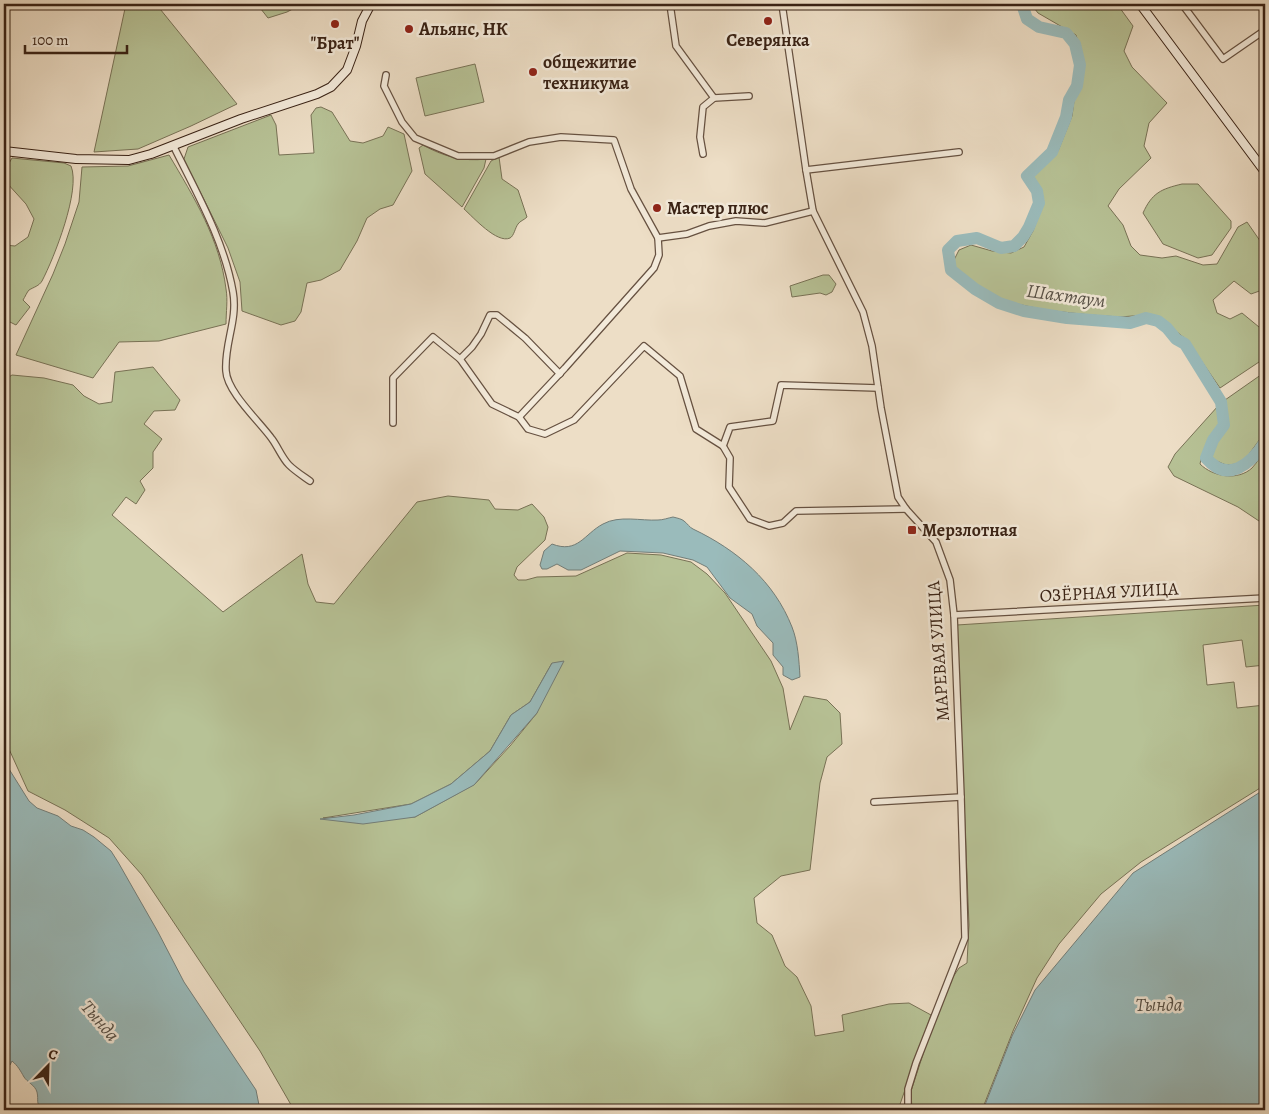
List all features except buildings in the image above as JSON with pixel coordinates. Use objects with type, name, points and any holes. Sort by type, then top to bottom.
[{"type":"street","points":[[4,151],[76,160],[129,160],[241,119],[317,94],[331,87],[347,70],[365,15],[371,4]]},
{"type":"street","points":[[670,4],[676,46],[714,98]]},
{"type":"street","name":"МАРЕВАЯ УЛИЦА","points":[[782,4],[813,211],[863,312],[872,346],[898,497],[906,509],[936,542],[950,580],[954,615],[962,797],[965,938],[916,1063],[908,1088],[908,1110]]},
{"type":"street","points":[[1140,4],[1265,172]]},
{"type":"street","points":[[1182,4],[1223,59],[1265,30]]},
{"type":"street","points":[[386,75],[384,86],[402,122],[415,138],[458,156],[494,156],[529,142],[562,137],[614,140],[631,189],[658,238],[659,255],[654,268],[560,374],[519,417]]},
{"type":"street","points":[[703,154],[700,137],[703,107],[714,98],[749,96]]},
{"type":"street","points":[[174,145],[211,222],[225,258],[234,294],[233,324],[226,352],[226,373],[237,397],[272,439],[288,464],[310,481]]},
{"type":"street","points":[[806,170],[959,152]]},
{"type":"street","points":[[658,238],[687,234],[709,226],[736,222],[765,223],[813,211]]},
{"type":"street","points":[[460,359],[481,334],[490,315],[497,315],[525,338],[560,374]]},
{"type":"street","points":[[393,423],[393,378],[433,337],[460,359],[492,404],[519,417],[528,429],[545,434],[574,420],[644,346],[680,376],[696,428],[723,446],[730,458],[729,488],[750,519],[769,526],[783,523],[796,511],[906,509]]},
{"type":"street","points":[[723,446],[730,427],[773,421],[781,385],[878,388]]},
{"type":"street","name":"ОЗЁРНАЯ УЛИЦА","points":[[954,615],[1265,598]]},
{"type":"street","points":[[874,802],[962,797]]},
{"type":"green space","points":[[126,4],[156,4],[237,104],[138,149],[94,152]]},
{"type":"green space","points":[[257,4],[302,4],[287,12],[268,18]]},
{"type":"green space","points":[[1031,4],[1117,4],[1133,26],[1124,51],[1132,67],[1167,103],[1149,123],[1144,146],[1151,158],[1119,189],[1108,206],[1123,225],[1131,246],[1140,255],[1162,258],[1176,256],[1203,265],[1217,264],[1238,227],[1247,222],[1265,248],[1265,289],[1251,294],[1234,281],[1213,300],[1217,313],[1230,319],[1242,313],[1259,327],[1265,324],[1265,358],[1220,388],[1187,340],[1158,317],[1145,315],[1120,317],[1090,315],[1045,310],[1008,302],[978,286],[958,271],[953,262],[959,250],[971,245],[992,251],[1011,253],[1024,247],[1033,231],[1042,206],[1040,187],[1033,176],[1058,151],[1072,116],[1074,101],[1082,82],[1082,56],[1076,35],[1038,13]]},
{"type":"green space","points":[[475,64],[484,102],[425,116],[416,78]]},
{"type":"green space","points":[[321,107],[332,112],[350,141],[363,143],[383,136],[388,127],[404,134],[412,171],[393,205],[380,209],[367,218],[357,241],[340,270],[321,280],[307,283],[301,312],[295,321],[281,325],[242,311],[240,282],[228,248],[184,159],[188,147],[271,115],[276,125],[279,155],[314,153],[311,115],[316,108]]},
{"type":"green space","points":[[423,145],[453,157],[470,160],[486,159],[484,168],[462,207],[425,174],[419,148]]},
{"type":"green space","points":[[169,155],[205,219],[218,253],[227,293],[226,324],[159,341],[119,342],[93,378],[16,355],[65,244],[79,202],[82,167],[128,166]]},
{"type":"green space","points":[[499,157],[502,179],[518,190],[527,217],[518,224],[510,238],[505,239],[492,234],[464,209],[491,161]]},
{"type":"green space","points":[[12,158],[64,163],[71,166],[73,177],[65,224],[53,257],[42,281],[29,290],[23,300],[30,307],[16,325],[4,319],[4,245],[15,246],[28,237],[34,219],[26,204],[6,182],[4,172]]},
{"type":"green space","points":[[1182,184],[1198,184],[1231,221],[1231,228],[1212,255],[1198,258],[1163,244],[1143,213],[1146,206],[1158,193]]},
{"type":"green space","points":[[823,275],[829,275],[836,284],[832,292],[826,295],[820,293],[792,297],[790,286]]},
{"type":"green space","points":[[153,367],[180,400],[175,410],[154,411],[144,424],[162,439],[153,452],[153,468],[140,481],[145,490],[136,504],[126,497],[112,515],[223,612],[302,554],[308,584],[316,602],[334,604],[417,502],[448,496],[489,500],[495,509],[518,510],[532,504],[544,517],[548,527],[545,540],[517,567],[514,575],[518,580],[537,577],[576,576],[627,553],[661,555],[691,562],[707,574],[725,593],[771,661],[783,688],[790,730],[804,696],[827,700],[840,713],[842,744],[827,757],[820,783],[810,870],[781,876],[754,898],[757,923],[772,935],[785,966],[797,977],[811,1006],[815,1036],[844,1031],[842,1015],[889,1004],[909,1003],[931,1015],[898,1110],[294,1110],[260,1051],[142,875],[109,838],[65,810],[28,791],[4,738],[4,380],[12,375],[44,378],[73,385],[84,396],[99,404],[112,402],[115,372]],"holes":[[[552,663],[537,713],[475,784],[415,817],[323,818],[411,804],[451,784],[490,751],[511,715],[530,702]]]},
{"type":"green space","points":[[1265,372],[1265,432],[1247,457],[1238,464],[1226,465],[1212,459],[1215,445],[1228,425],[1225,400]]},
{"type":"green space","points":[[1218,406],[1219,427],[1208,442],[1200,464],[1218,474],[1226,476],[1240,475],[1252,468],[1265,447],[1265,525],[1238,507],[1174,476],[1168,467],[1175,454]]},
{"type":"green space","points":[[1265,605],[1265,665],[1246,667],[1242,640],[1203,645],[1207,685],[1234,682],[1237,708],[1265,705],[1265,785],[1141,862],[1101,894],[1059,944],[1037,978],[1013,1031],[982,1110],[912,1110],[911,1091],[927,1042],[953,977],[959,968],[967,963],[969,925],[957,625]]},
{"type":"water","points":[[673,517],[683,520],[692,528],[739,557],[764,581],[775,595],[792,627],[797,645],[800,677],[792,680],[783,675],[783,667],[773,655],[773,643],[757,626],[752,614],[730,598],[707,567],[693,560],[663,553],[620,551],[581,570],[568,570],[557,564],[547,569],[542,569],[540,565],[544,551],[552,544],[561,546],[575,545],[596,528],[609,521],[623,519],[660,520]]},
{"type":"water","points":[[564,661],[537,713],[474,785],[415,817],[363,824],[320,819],[354,815],[411,804],[451,784],[490,751],[511,715],[530,702],[552,663]]},
{"type":"water","name":"Тында","points":[[4,761],[29,801],[37,808],[58,816],[71,826],[83,830],[111,851],[158,932],[184,982],[256,1090],[260,1110],[43,1110],[38,1104],[35,1087],[25,1079],[12,1061],[10,1065],[8,1064],[8,1056],[4,1050]]},
{"type":"water","name":"Тында","points":[[1265,789],[1265,1110],[983,1110],[1012,1036],[1035,990],[1133,873]]},
{"type":"waterway","name":"Шахтаум","points":[[1022,4],[1027,19],[1039,27],[1066,33],[1075,44],[1080,65],[1077,86],[1069,100],[1066,117],[1052,152],[1027,176],[1037,191],[1039,203],[1023,237],[1014,246],[1001,248],[977,238],[957,241],[948,250],[951,270],[975,289],[999,303],[1024,311],[1067,318],[1130,323],[1146,318],[1158,321],[1176,339],[1185,344],[1221,402],[1224,425],[1213,440],[1206,458],[1214,466],[1223,470],[1231,470],[1246,464],[1265,442]]},
{"type":"place","name":"Северянка","points":[[768,21]]},
{"type":"place","name":"\"Брат\"","points":[[335,24]]},
{"type":"place","name":"Альянс, НК","points":[[409,29]]},
{"type":"place","name":"общежитие техникума","points":[[533,72]]},
{"type":"place","name":"Мастер плюс","points":[[657,208]]},
{"type":"place","name":"Мерзлотная","points":[[912,530]]}]
